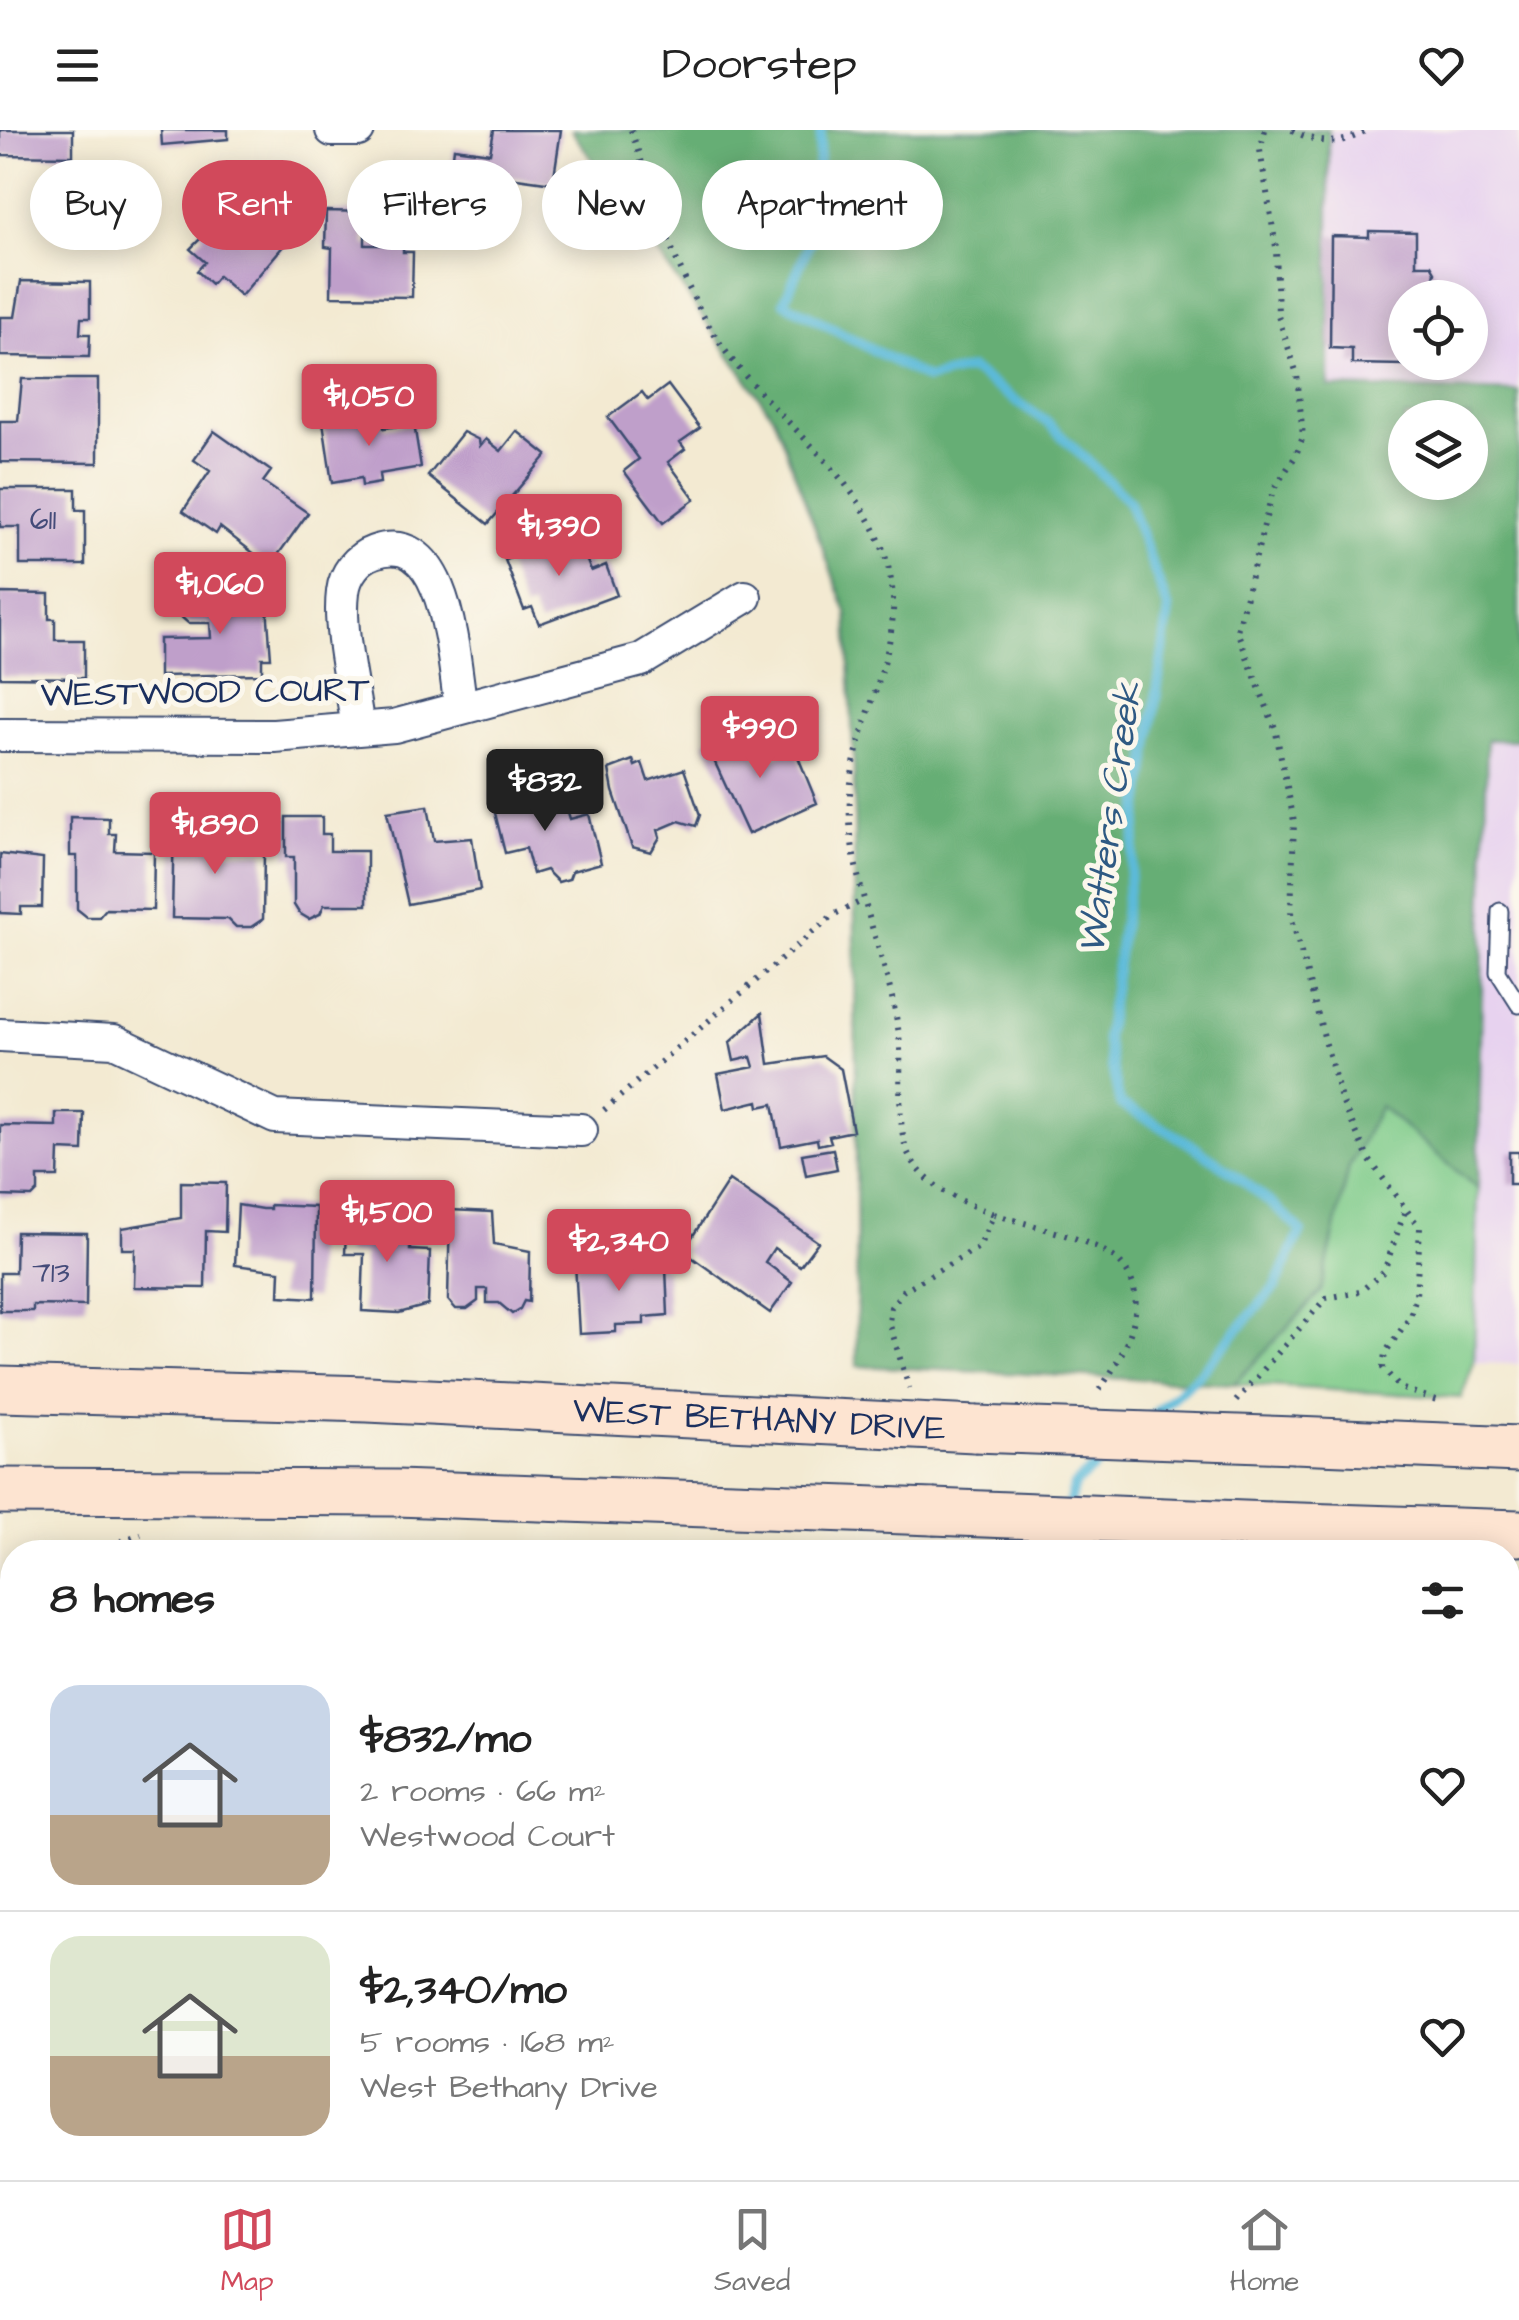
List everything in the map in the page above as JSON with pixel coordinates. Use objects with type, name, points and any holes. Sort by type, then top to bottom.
[{"type":"main road","name":"WEST BETHANY DRIVE","points":[[0,1389],[388,1400],[975,1429],[1519,1449]]},
{"type":"main road","points":[[0,1490],[396,1493],[1519,1533]]},
{"type":"street","points":[[332,130],[358,130]]},
{"type":"street","points":[[358,729],[342,594],[355,565],[382,549],[413,554],[435,576],[461,708]]},
{"type":"street","name":"WESTWOOD COURT","points":[[0,735],[274,736],[394,726],[641,660],[745,596]]},
{"type":"street","points":[[0,1035],[114,1041],[274,1118],[581,1130]]},
{"type":"lane","points":[[1500,911],[1498,972],[1519,1004]]},
{"type":"path","points":[[631,130],[675,260],[723,347],[862,504],[882,551],[893,600],[881,670],[850,782],[852,850],[862,901],[897,1022],[907,1152],[925,1178],[939,1188],[994,1214],[1106,1253],[1126,1272],[1133,1296],[1129,1342],[1088,1404]]},
{"type":"path","points":[[1265,130],[1260,150],[1276,247],[1278,316],[1297,374],[1303,437],[1296,457],[1272,490],[1236,630],[1276,728],[1294,820],[1291,916],[1341,1099],[1368,1158],[1405,1211],[1417,1220],[1421,1238],[1416,1296],[1410,1317],[1385,1353],[1384,1368],[1400,1388],[1440,1401]]},
{"type":"path","points":[[1292,130],[1314,142],[1330,142],[1366,130]]},
{"type":"path","points":[[581,1130],[832,915],[862,901]]},
{"type":"path","points":[[1234,1402],[1326,1298],[1360,1292],[1384,1271],[1405,1211]]},
{"type":"path","points":[[924,1389],[907,1388],[890,1322],[892,1308],[903,1291],[980,1247],[994,1214]]},
{"type":"shaded area","points":[[1329,130],[1519,130],[1519,392],[1329,387]]},
{"type":"shaded area","points":[[1487,739],[1519,740],[1519,1364],[1474,1363]]},
{"type":"green space","points":[[571,130],[1329,130],[1329,387],[1519,392],[1519,740],[1487,740],[1478,1189],[1380,1106],[1349,1167],[1321,1291],[1234,1384],[857,1366],[854,770],[847,613],[774,418],[656,250],[682,250],[682,160],[592,160]]},
{"type":"green space","points":[[1380,1105],[1478,1189],[1474,1363],[1461,1398],[1234,1384],[1321,1291],[1349,1167]]},
{"type":"building","points":[[0,130],[73,130],[73,156],[0,155]]},
{"type":"building","points":[[161,130],[228,130],[228,139],[162,145]]},
{"type":"building","points":[[494,130],[561,130],[556,160],[542,160],[542,181],[522,179],[522,160],[452,160],[454,148],[490,153]]},
{"type":"building","points":[[327,211],[347,212],[347,250],[413,252],[412,297],[331,296],[332,248],[327,247]]},
{"type":"building","points":[[1369,231],[1416,232],[1416,265],[1431,265],[1435,272],[1433,280],[1388,280],[1388,365],[1352,364],[1352,349],[1330,348],[1331,236],[1369,237]]},
{"type":"building","points":[[191,250],[280,250],[241,296],[218,276],[211,284],[197,271],[205,262]]},
{"type":"building","points":[[21,281],[90,282],[90,318],[81,318],[80,334],[90,334],[89,357],[0,356],[0,317],[15,317]]},
{"type":"building","points":[[22,379],[98,379],[98,463],[0,462],[0,421],[18,421]]},
{"type":"building","points":[[668,385],[700,428],[680,442],[685,449],[668,462],[695,499],[663,523],[624,471],[639,459],[608,417],[642,392],[648,400]]},
{"type":"building","points":[[382,413],[384,428],[414,424],[421,467],[379,474],[380,483],[362,486],[361,478],[332,483],[323,422]]},
{"type":"building","points":[[214,431],[271,471],[263,482],[308,513],[270,566],[220,527],[216,534],[183,511],[210,471],[194,460]]},
{"type":"building","points":[[517,431],[547,455],[488,524],[428,476],[463,432],[479,440],[480,446],[486,439],[501,451]]},
{"type":"building","points":[[0,489],[76,489],[76,510],[85,510],[85,565],[20,565],[20,527],[0,527]]},
{"type":"building","points":[[576,533],[591,571],[606,565],[617,595],[539,624],[532,607],[524,610],[505,560]]},
{"type":"building","points":[[0,593],[49,594],[49,619],[55,619],[55,640],[84,640],[84,678],[0,677]]},
{"type":"building","points":[[266,593],[271,658],[262,658],[262,674],[159,676],[159,639],[211,638],[210,623],[188,623],[180,616],[180,603],[188,594]]},
{"type":"building","points":[[738,728],[761,763],[787,751],[789,755],[796,752],[817,803],[748,834],[705,741]]},
{"type":"building","points":[[633,760],[635,766],[642,763],[648,781],[684,769],[700,815],[696,826],[679,821],[658,830],[660,837],[651,852],[632,847],[613,791],[609,769]]},
{"type":"building","points":[[529,783],[537,817],[567,809],[570,819],[589,814],[601,863],[572,871],[569,879],[558,882],[546,870],[533,874],[526,848],[505,853],[490,793]]},
{"type":"building","points":[[428,806],[434,841],[472,838],[480,890],[408,904],[387,812]]},
{"type":"building","points":[[70,817],[109,818],[109,834],[116,834],[115,851],[154,852],[153,910],[106,909],[99,917],[87,917],[77,909],[77,856],[70,856]]},
{"type":"building","points":[[286,817],[322,817],[322,834],[330,834],[330,851],[367,851],[367,905],[324,905],[320,914],[309,919],[299,913],[294,905],[294,857],[286,857]]},
{"type":"building","points":[[174,818],[214,818],[213,851],[264,852],[263,919],[251,927],[236,927],[228,919],[172,918]]},
{"type":"building","points":[[0,854],[43,859],[42,907],[21,907],[21,914],[0,913]]},
{"type":"building","points":[[762,1013],[769,1064],[823,1056],[841,1069],[853,1131],[829,1136],[831,1142],[818,1145],[817,1139],[781,1146],[773,1104],[759,1107],[758,1101],[725,1109],[718,1074],[754,1067],[751,1057],[734,1061],[730,1042]]},
{"type":"building","points":[[56,1113],[84,1113],[83,1151],[59,1150],[58,1177],[38,1177],[38,1191],[32,1197],[0,1196],[0,1125],[56,1126]]},
{"type":"building","points":[[833,1149],[837,1169],[806,1175],[802,1154]]},
{"type":"building","points":[[1509,1152],[1519,1152],[1519,1184],[1509,1184]]},
{"type":"building","points":[[729,1180],[818,1242],[800,1266],[774,1248],[765,1262],[792,1282],[770,1313],[683,1251]]},
{"type":"building","points":[[181,1182],[226,1183],[225,1232],[206,1231],[205,1288],[134,1287],[135,1249],[122,1249],[122,1228],[181,1218]]},
{"type":"building","points":[[238,1205],[262,1209],[270,1209],[270,1205],[316,1207],[315,1298],[279,1296],[280,1271],[235,1265]]},
{"type":"building","points":[[347,1207],[382,1209],[382,1240],[410,1242],[410,1250],[430,1251],[428,1305],[399,1313],[362,1311],[364,1254],[345,1254]]},
{"type":"building","points":[[450,1210],[492,1212],[494,1244],[530,1251],[529,1302],[524,1301],[512,1314],[499,1303],[487,1303],[487,1289],[478,1289],[478,1301],[467,1309],[456,1309],[448,1300]]},
{"type":"building","points":[[16,1232],[87,1233],[86,1306],[33,1305],[33,1311],[0,1311],[0,1273],[15,1273]]},
{"type":"building","points":[[661,1259],[661,1269],[666,1268],[668,1315],[644,1317],[644,1324],[616,1325],[616,1332],[579,1334],[575,1263]]},
{"type":"waterway","name":"Watters Creek","points":[[821,130],[813,235],[784,302],[927,379],[970,369],[1048,423],[1128,500],[1169,610],[1106,1038],[1120,1104],[1215,1161],[1301,1231],[1276,1286],[1200,1373],[1146,1421]]},
{"type":"waterway","name":"Watters Creek","points":[[1068,1508],[1074,1485],[1115,1449]]},
{"type":"waterway","name":"Watters Creek","points":[[1059,1540],[1062,1529]]}]
